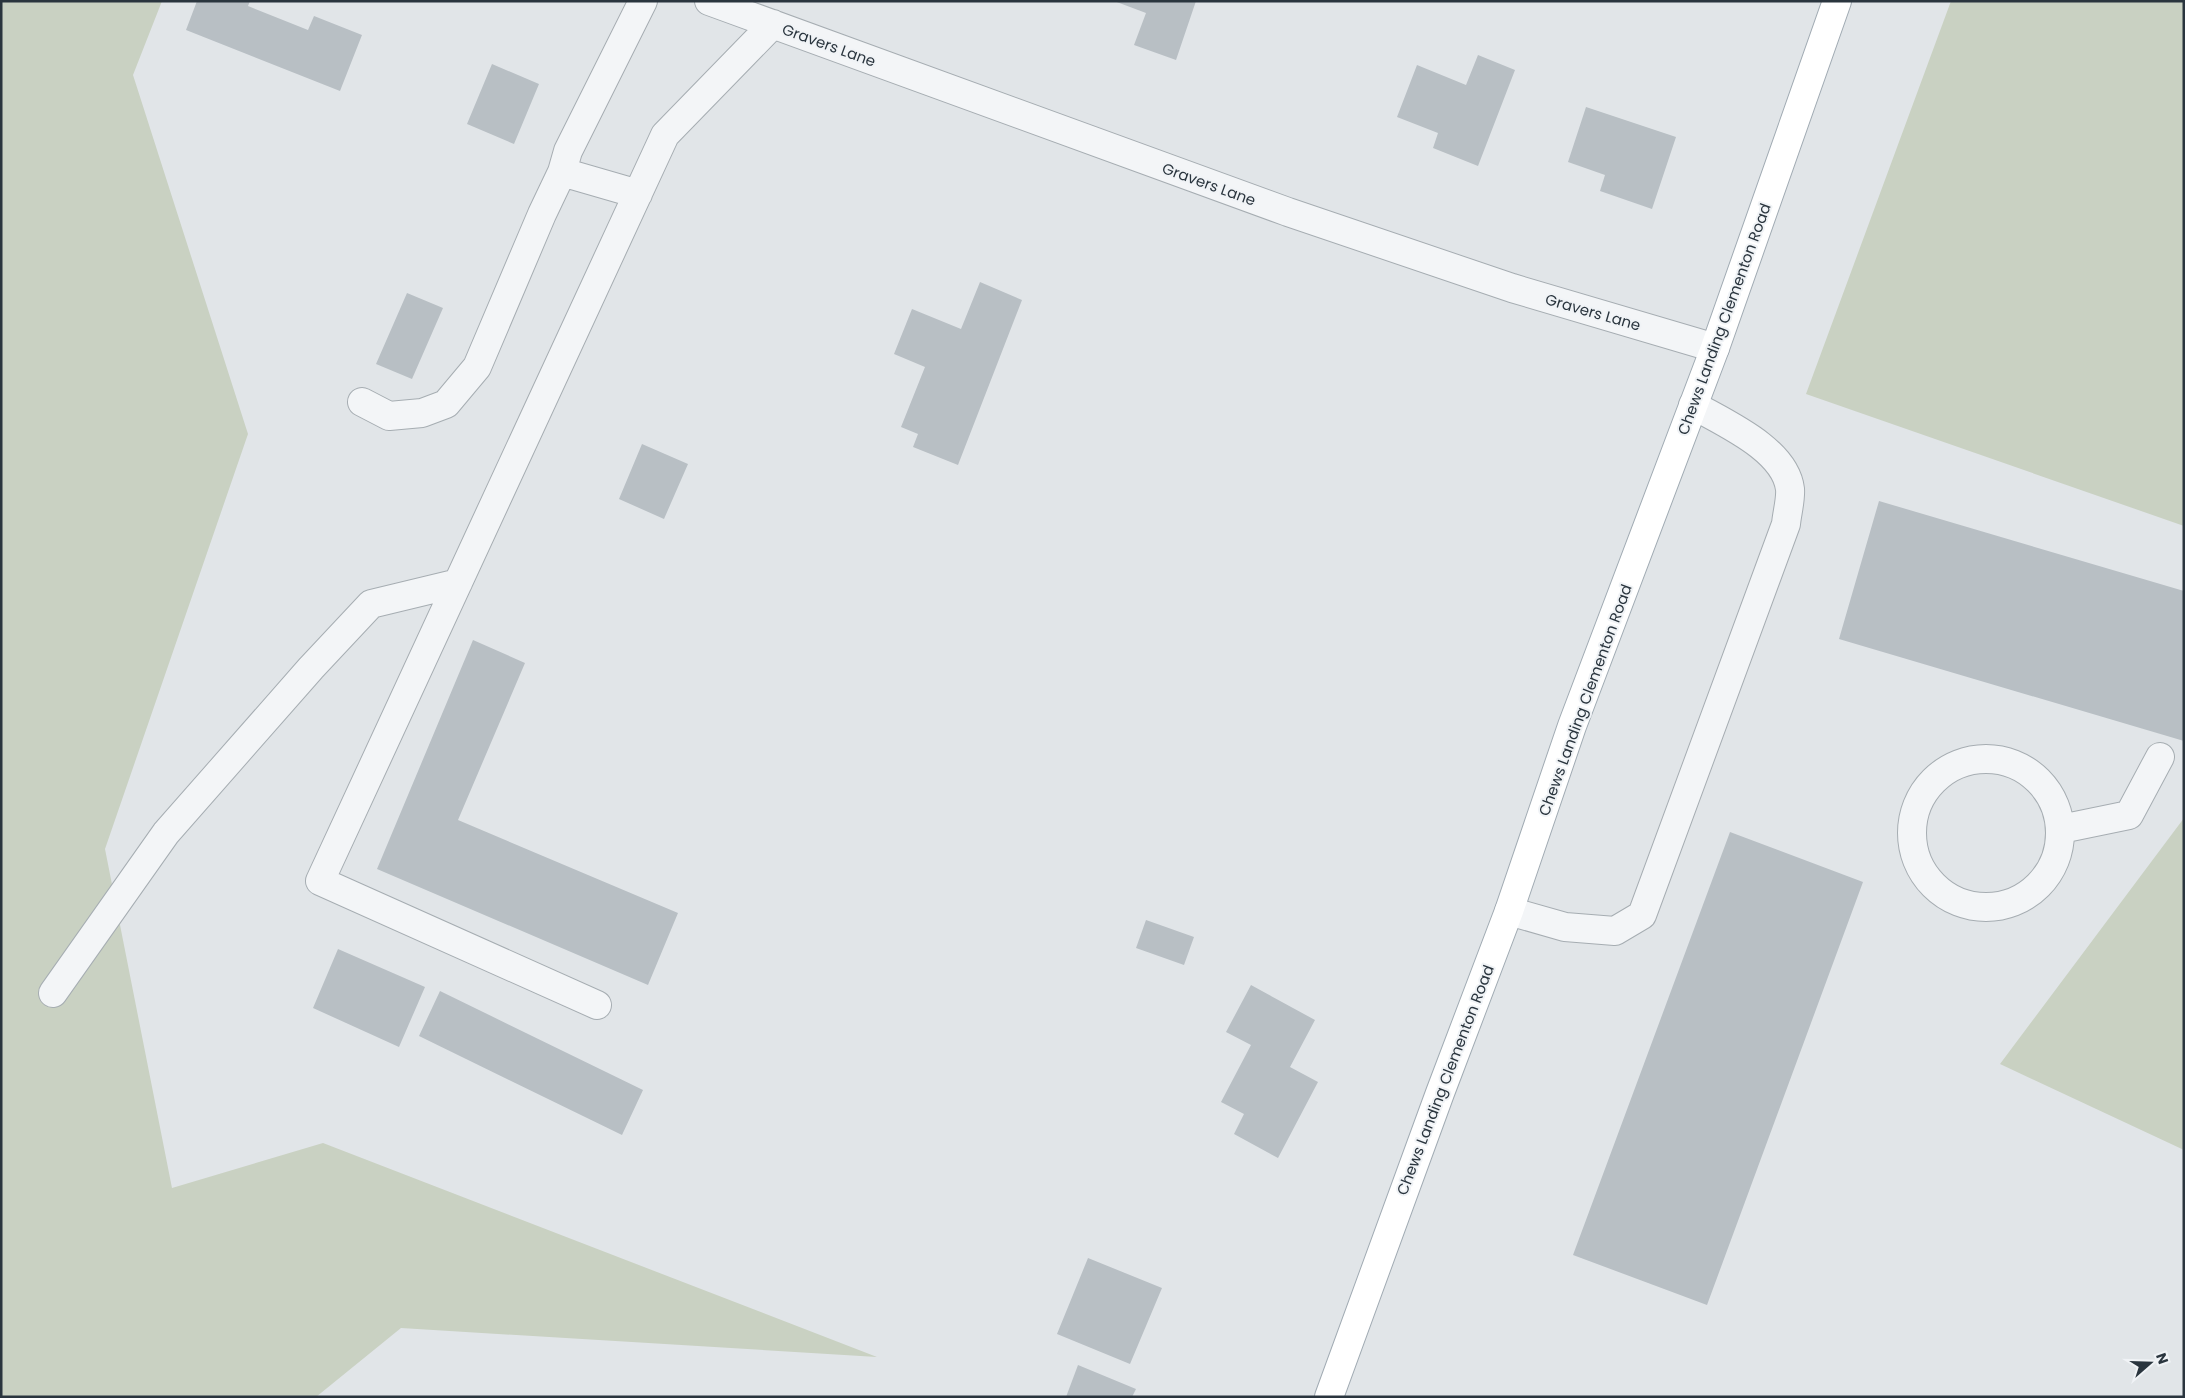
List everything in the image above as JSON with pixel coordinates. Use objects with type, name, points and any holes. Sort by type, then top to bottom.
[{"type":"main road","name":"Chews Landing Clementon Road","points":[[1329,1397],[1436,1102],[1509,911],[1572,726],[1715,348],[1837,1]]},
{"type":"street","points":[[362,402],[389,416],[422,413],[446,404],[476,367],[562,172],[568,150],[643,1]]},
{"type":"street","name":"Gravers Lane","points":[[709,1],[1297,215],[1512,288],[1715,348]]},
{"type":"street","points":[[597,1005],[320,881],[665,135],[773,24]]},
{"type":"street","points":[[562,172],[638,194]]},
{"type":"street","points":[[1509,911],[1565,927],[1615,931],[1642,916],[1786,524],[1790,488],[1778,461],[1760,444],[1693,404]]},
{"type":"street","points":[[54,993],[166,833],[370,604],[458,583]]},
{"type":"street","points":[[2061,830],[2129,815],[2160,757]]},
{"type":"street","points":[[1974,759],[1999,759],[2023,768],[2042,784],[2055,805],[2061,830],[2058,855],[2047,877],[2030,894],[2008,904],[1984,908],[1961,903],[1940,891],[1924,873],[1914,851],[1912,827],[1918,803],[1931,783],[1950,768],[1974,759]]},
{"type":"green space","points":[[1,1],[162,1],[133,75],[248,434],[105,849],[172,1188],[323,1143],[877,1357],[401,1328],[316,1397],[1,1397]]},
{"type":"green space","points":[[1951,1],[2184,1],[2184,526],[1806,394]]},
{"type":"green space","points":[[2184,818],[2184,1150],[2000,1064]]},
{"type":"building","points":[[197,1],[250,1],[248,6],[308,30],[314,16],[362,35],[340,91],[186,30]]},
{"type":"building","points":[[1114,1],[1196,1],[1176,60],[1134,45],[1146,13]]},
{"type":"building","points":[[1478,55],[1515,70],[1478,166],[1433,148],[1438,133],[1397,117],[1417,65],[1466,85]]},
{"type":"building","points":[[492,64],[539,84],[514,144],[467,124]]},
{"type":"building","points":[[1586,107],[1676,137],[1652,209],[1600,191],[1605,175],[1568,162]]},
{"type":"building","points":[[980,282],[1022,300],[958,465],[913,447],[918,434],[901,427],[925,367],[894,354],[912,309],[961,329]]},
{"type":"building","points":[[407,293],[443,308],[412,379],[376,364]]},
{"type":"building","points":[[642,444],[688,464],[664,519],[619,499]]},
{"type":"building","points":[[1879,501],[2184,591],[2184,741],[1839,639]]},
{"type":"building","points":[[473,640],[525,663],[458,820],[678,913],[648,985],[377,869]]},
{"type":"building","points":[[1730,832],[1863,882],[1707,1305],[1573,1255]]},
{"type":"building","points":[[1146,920],[1194,937],[1184,965],[1136,948]]},
{"type":"building","points":[[338,949],[425,987],[399,1047],[313,1008]]},
{"type":"building","points":[[1251,985],[1315,1020],[1290,1067],[1318,1082],[1278,1158],[1234,1134],[1244,1114],[1221,1102],[1251,1045],[1226,1032]]},
{"type":"building","points":[[440,991],[643,1090],[622,1135],[419,1036]]},
{"type":"building","points":[[1088,1258],[1162,1288],[1130,1364],[1057,1334]]},
{"type":"building","points":[[1078,1365],[1136,1389],[1132,1397],[1066,1397]]}]
